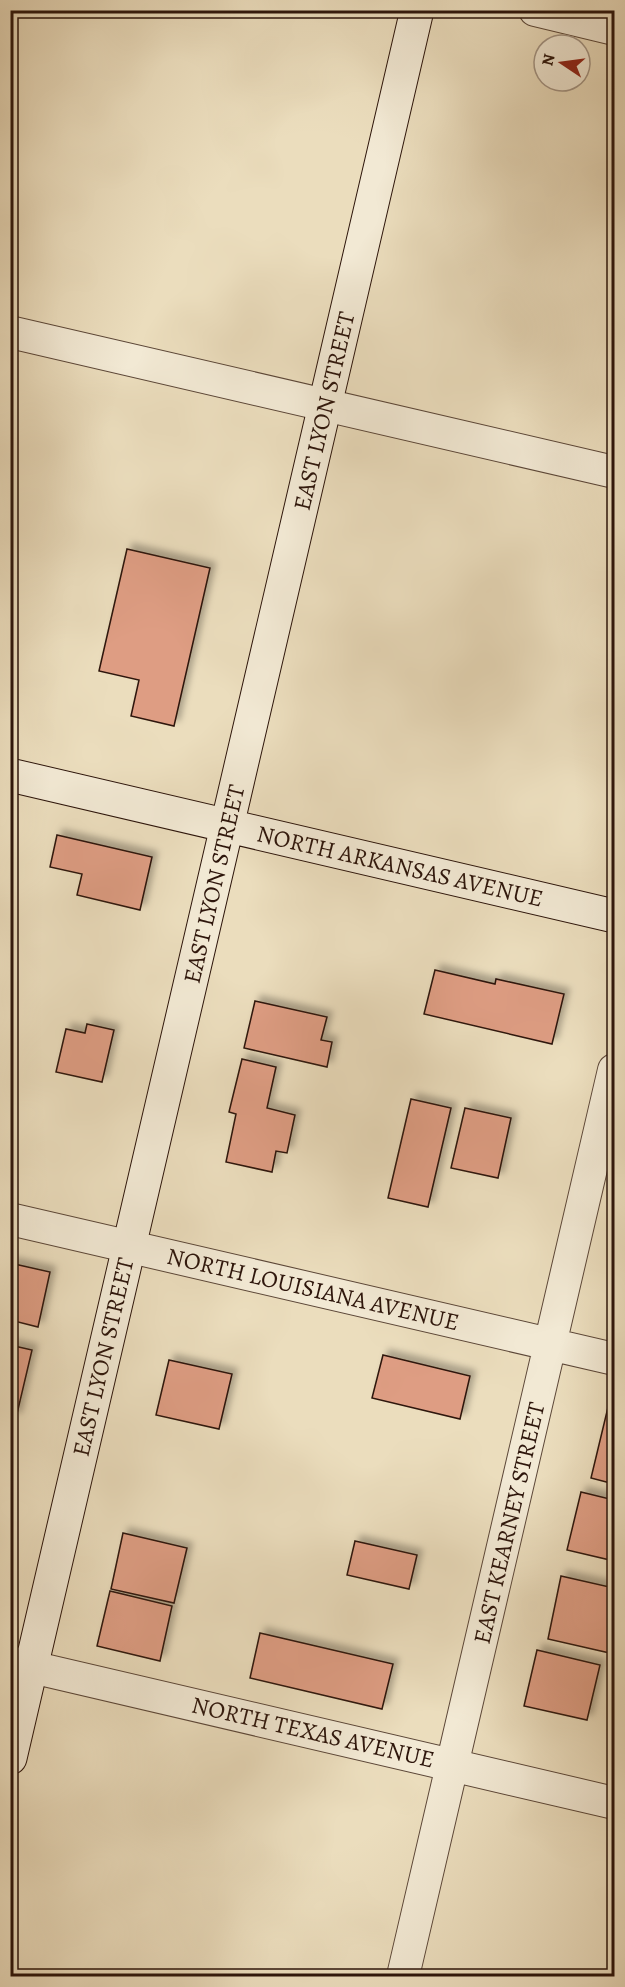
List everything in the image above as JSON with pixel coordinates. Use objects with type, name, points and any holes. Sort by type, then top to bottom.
[{"type":"main road","name":"EAST LYON STREET","points":[[10,1758],[21,1664],[129,1246],[417,10]]},
{"type":"main road","name":"NORTH ARKANSAS AVENUE","points":[[10,775],[615,916]]},
{"type":"street","points":[[535,10],[615,29]]},
{"type":"street","points":[[10,332],[615,472]]},
{"type":"street","name":"EAST KEARNEY STREET","points":[[404,1977],[615,1070]]},
{"type":"street","name":"NORTH LOUISIANA AVENUE","points":[[10,1219],[615,1359]]},
{"type":"street","name":"NORTH TEXAS AVENUE","points":[[21,1664],[615,1803]]},
{"type":"building","points":[[127,549],[210,568],[174,726],[131,716],[139,680],[99,671]]},
{"type":"building","points":[[57,835],[152,857],[140,910],[77,895],[82,874],[50,867]]},
{"type":"building","points":[[435,970],[495,984],[496,979],[564,994],[552,1044],[424,1014]]},
{"type":"building","points":[[255,1001],[327,1017],[321,1040],[332,1042],[327,1067],[244,1048]]},
{"type":"building","points":[[87,1024],[114,1030],[102,1082],[56,1072],[66,1029],[85,1033]]},
{"type":"building","points":[[242,1059],[276,1067],[267,1108],[295,1115],[287,1153],[276,1151],[272,1172],[226,1162],[236,1114],[229,1112]]},
{"type":"building","points":[[411,1099],[451,1108],[428,1207],[388,1198]]},
{"type":"building","points":[[465,1108],[511,1118],[498,1178],[451,1168]]},
{"type":"building","points":[[10,1263],[50,1272],[38,1327],[10,1320]]},
{"type":"building","points":[[10,1345],[32,1350],[16,1418],[10,1417]]},
{"type":"building","points":[[383,1355],[470,1376],[460,1419],[372,1398]]},
{"type":"building","points":[[169,1360],[232,1374],[219,1429],[156,1415]]},
{"type":"building","points":[[609,1403],[614,1405],[614,1484],[591,1478]]},
{"type":"building","points":[[581,1492],[614,1500],[614,1543],[610,1560],[567,1550]]},
{"type":"building","points":[[123,1533],[187,1548],[174,1603],[111,1589]]},
{"type":"building","points":[[355,1541],[417,1555],[409,1589],[347,1575]]},
{"type":"building","points":[[561,1576],[614,1588],[614,1654],[548,1639]]},
{"type":"building","points":[[110,1591],[172,1606],[160,1661],[97,1646]]},
{"type":"building","points":[[260,1633],[393,1664],[382,1709],[250,1678]]},
{"type":"building","points":[[537,1650],[600,1665],[587,1720],[524,1706]]}]
